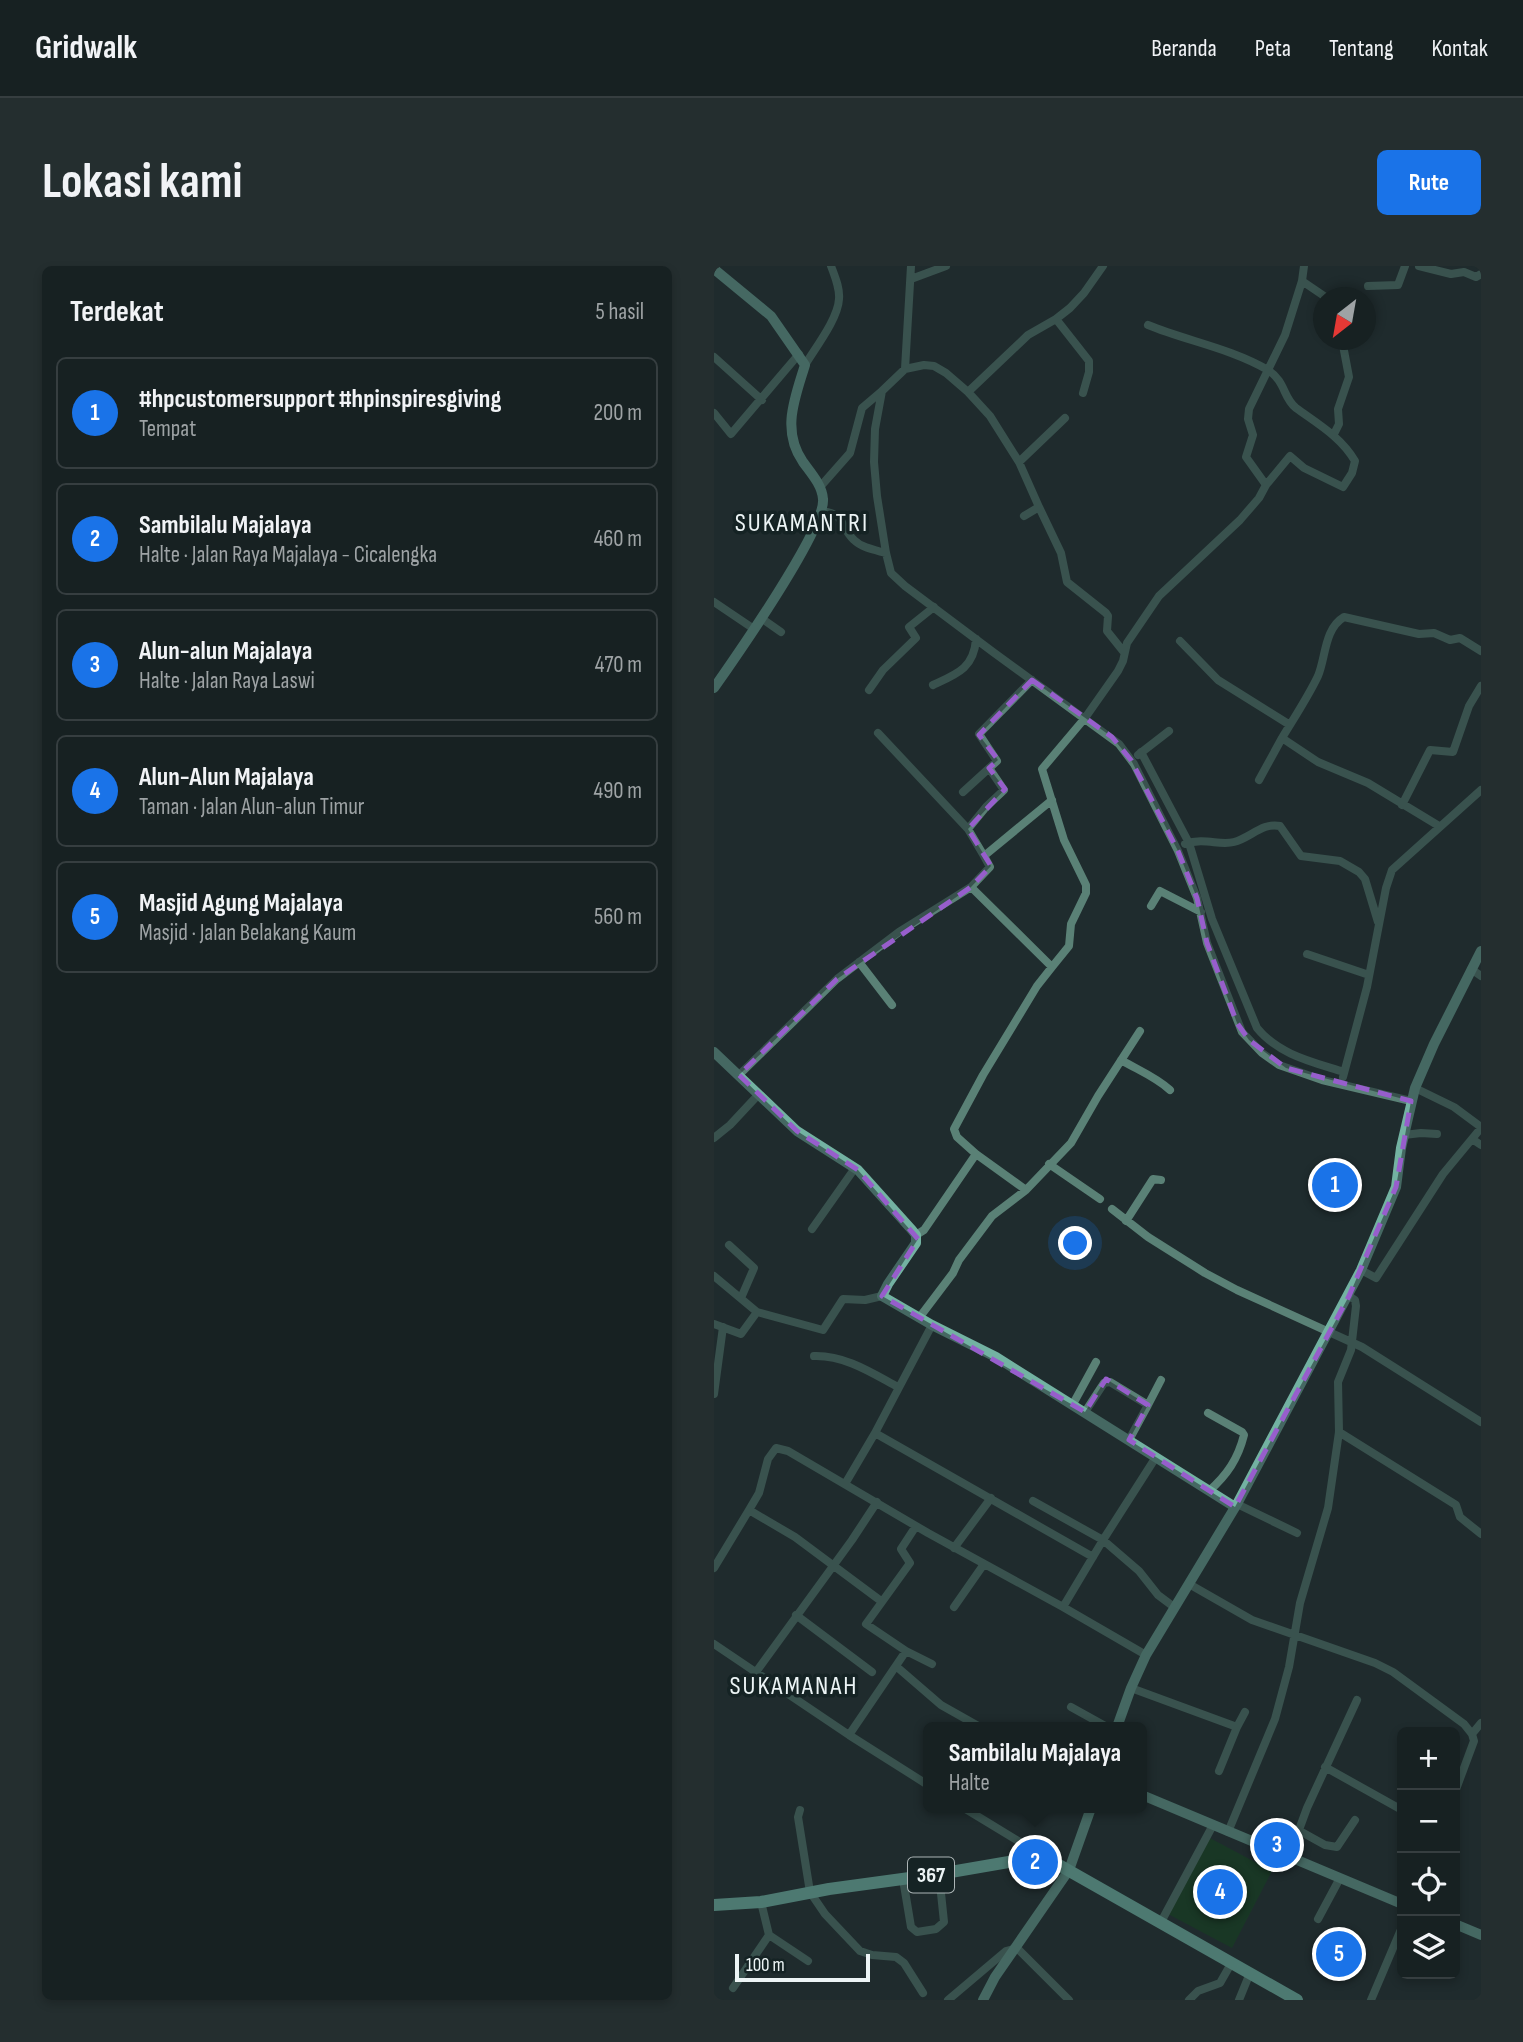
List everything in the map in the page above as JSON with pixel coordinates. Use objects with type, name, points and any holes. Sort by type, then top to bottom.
[{"type":"main road","points":[[1046,1857],[1297,2000]]},
{"type":"main road","name":"367","points":[[714,1905],[761,1902],[829,1889],[1046,1857]]},
{"type":"street","points":[[714,688],[810,538],[822,511],[824,502],[820,487],[794,447],[791,437],[791,411],[805,365],[835,314],[839,302],[838,286],[831,266]]},
{"type":"street","points":[[905,369],[911,266]]},
{"type":"street","points":[[911,279],[946,266]]},
{"type":"street","points":[[968,392],[1028,335],[1056,319],[1084,293],[1103,266]]},
{"type":"street","points":[[1266,485],[1247,461],[1245,454],[1253,435],[1248,419],[1249,409],[1285,335],[1304,266]]},
{"type":"street","points":[[1368,286],[1398,285],[1405,266]]},
{"type":"street","points":[[1419,266],[1453,274],[1464,272],[1476,277],[1481,274]]},
{"type":"street","points":[[714,270],[771,316],[805,365]]},
{"type":"street","points":[[1302,281],[1313,288]]},
{"type":"street","points":[[1056,319],[1089,360],[1090,372],[1083,393]]},
{"type":"street","points":[[1026,1190],[976,1154],[957,1137],[954,1129],[1037,986],[1069,946],[1071,924],[1086,889],[1086,880],[1064,840],[1042,769],[1085,718],[1121,665],[1123,651],[1159,596],[1240,520],[1290,456],[1304,468],[1341,486],[1345,486],[1355,461],[1334,434],[1292,404],[1284,386],[1268,370],[1206,342],[1147,325]]},
{"type":"street","points":[[1334,434],[1339,424],[1338,409],[1349,377],[1344,350]]},
{"type":"street","points":[[714,413],[731,434],[799,354]]},
{"type":"street","points":[[714,357],[762,400]]},
{"type":"street","points":[[820,487],[850,453],[862,408],[905,369],[934,366],[968,392],[990,416],[1019,463],[1061,553],[1067,582],[1106,612],[1107,631],[1123,651]]},
{"type":"street","points":[[882,391],[875,429],[874,462],[886,554],[894,577],[1136,756],[1183,845],[1237,1023],[1249,1040],[1309,1076],[1413,1095],[1454,1107],[1481,1128],[1443,1174],[1376,1278],[1361,1270]]},
{"type":"street","points":[[1019,463],[1065,418]]},
{"type":"street","points":[[1024,516],[1039,507]]},
{"type":"street","points":[[822,511],[833,512],[839,517],[855,541],[886,554]]},
{"type":"street","points":[[714,603],[754,629]]},
{"type":"street","points":[[869,690],[883,670],[916,638],[909,627],[934,607]]},
{"type":"street","points":[[1259,780],[1318,674],[1328,640],[1339,620],[1344,617],[1419,634],[1434,633],[1450,640],[1460,638],[1481,651]]},
{"type":"street","points":[[761,618],[781,632]]},
{"type":"street","points":[[933,685],[953,677],[972,660],[976,639]]},
{"type":"street","points":[[1180,641],[1218,681],[1290,725]]},
{"type":"street","points":[[963,792],[997,760],[979,734],[1032,680]]},
{"type":"street","points":[[1402,805],[1430,750],[1453,752],[1467,709],[1481,686]]},
{"type":"street","points":[[1136,756],[1169,731]]},
{"type":"street","points":[[739,1075],[807,1007],[859,962],[899,932],[971,887],[990,867],[968,830],[878,733]]},
{"type":"street","points":[[1282,738],[1318,762],[1368,783],[1439,826]]},
{"type":"street","points":[[1136,756],[1183,845],[1201,912],[1214,942],[1253,1022],[1276,1055]]},
{"type":"street","points":[[968,830],[1004,790],[989,768]]},
{"type":"street","points":[[1345,1081],[1392,870],[1481,790]]},
{"type":"street","points":[[984,856],[1052,800]]},
{"type":"street","points":[[1183,845],[1204,840],[1231,843],[1267,826],[1280,826],[1301,856],[1340,861],[1361,874],[1379,925]]},
{"type":"street","points":[[971,887],[1052,967]]},
{"type":"street","points":[[1151,906],[1160,891],[1201,912]]},
{"type":"street","points":[[1119,1722],[1141,1652],[1189,1584],[1236,1506],[1349,1296],[1396,1187],[1413,1095],[1434,1044],[1481,951]]},
{"type":"street","points":[[1307,954],[1369,975]]},
{"type":"street","points":[[859,962],[892,1005]]},
{"type":"street","points":[[1471,969],[1481,976]]},
{"type":"street","points":[[919,1318],[992,1216],[1026,1190],[1071,1143],[1140,1031]]},
{"type":"street","points":[[714,1052],[797,1131],[855,1168],[870,1181],[916,1235],[916,1243],[882,1296]]},
{"type":"street","points":[[1276,1055],[1297,1057],[1345,1081]]},
{"type":"street","points":[[1121,1060],[1150,1078],[1158,1079],[1170,1090]]},
{"type":"street","points":[[714,1138],[730,1125],[758,1094]]},
{"type":"street","points":[[1404,1135],[1437,1135]]},
{"type":"street","points":[[1473,1138],[1481,1146]]},
{"type":"street","points":[[916,1235],[924,1230],[976,1154]]},
{"type":"street","points":[[1049,1164],[1100,1199]]},
{"type":"street","points":[[812,1229],[855,1168]]},
{"type":"street","points":[[1126,1221],[1153,1179],[1161,1180]]},
{"type":"street","points":[[1112,1209],[1205,1273],[1352,1342],[1481,1422]]},
{"type":"street","points":[[729,1245],[754,1268],[741,1298]]},
{"type":"street","points":[[714,1276],[757,1312],[820,1330],[825,1328],[843,1298],[864,1300],[882,1296],[932,1325],[990,1353],[1215,1495],[1297,1533]]},
{"type":"street","points":[[1228,1832],[1275,1719],[1289,1667],[1300,1603],[1328,1508],[1339,1432],[1338,1382],[1352,1342],[1356,1303],[1349,1296]]},
{"type":"street","points":[[714,1394],[719,1326],[741,1334],[757,1312]]},
{"type":"street","points":[[845,1484],[932,1325]]},
{"type":"street","points":[[814,1356],[854,1363],[898,1387]]},
{"type":"street","points":[[1073,1404],[1096,1362]]},
{"type":"street","points":[[1129,1440],[1161,1380]]},
{"type":"street","points":[[1085,1412],[1104,1383],[1108,1382],[1148,1405]]},
{"type":"street","points":[[1208,1413],[1244,1435],[1234,1464],[1215,1495]]},
{"type":"street","points":[[1339,1432],[1456,1505],[1460,1517],[1481,1534]]},
{"type":"street","points":[[875,1433],[1093,1557]]},
{"type":"street","points":[[714,1567],[759,1493],[768,1459],[773,1451],[779,1448],[1141,1652]]},
{"type":"street","points":[[1063,1608],[1156,1457]]},
{"type":"street","points":[[954,1548],[991,1498]]},
{"type":"street","points":[[1033,1501],[1103,1540],[1139,1572],[1157,1595],[1172,1606]]},
{"type":"street","points":[[756,1672],[877,1502]]},
{"type":"street","points":[[749,1510],[784,1530],[881,1601]]},
{"type":"street","points":[[916,1526],[901,1549],[909,1563],[866,1624],[906,1651],[932,1664]]},
{"type":"street","points":[[954,1607],[984,1564]]},
{"type":"street","points":[[1189,1584],[1232,1611],[1394,1672],[1464,1724],[1474,1741],[1456,1790]]},
{"type":"street","points":[[796,1615],[872,1672]]},
{"type":"street","points":[[714,1644],[923,1782]]},
{"type":"street","points":[[849,1735],[906,1651]]},
{"type":"street","points":[[897,1667],[941,1705],[971,1722]]},
{"type":"street","points":[[1131,1688],[1237,1727]]},
{"type":"street","points":[[1289,1857],[1325,1767],[1357,1700]]},
{"type":"street","points":[[1071,1707],[1097,1722]]},
{"type":"street","points":[[1219,1771],[1245,1712]]},
{"type":"street","points":[[1472,1734],[1481,1724]]},
{"type":"street","points":[[1325,1767],[1397,1807]]},
{"type":"street","points":[[1147,1798],[1397,1901]]},
{"type":"street","points":[[800,1810],[798,1817],[813,1892],[825,1914],[860,1951],[896,1957],[904,1963],[923,1993]]},
{"type":"street","points":[[972,1813],[1046,1857]]},
{"type":"street","points":[[983,2000],[995,1977],[1017,1948],[1067,1869],[1089,1813]]},
{"type":"street","points":[[1298,1830],[1325,1845],[1338,1847],[1355,1820]]},
{"type":"street","points":[[1161,1922],[1213,1825]]},
{"type":"street","points":[[903,1879],[912,1930],[917,1932],[943,1925],[945,1919],[939,1874]]},
{"type":"street","points":[[1318,1919],[1340,1878]]},
{"type":"street","points":[[761,1902],[769,1935],[808,1961]]},
{"type":"street","points":[[1460,1926],[1481,1935]]},
{"type":"street","points":[[733,1987],[769,1935]]},
{"type":"street","points":[[1371,2000],[1397,1939]]},
{"type":"street","points":[[1017,1948],[1066,1999]]},
{"type":"street","points":[[947,2000],[1006,1951],[1017,1948]]},
{"type":"street","points":[[1189,2000],[1198,1991],[1220,1983],[1233,1962]]},
{"type":"street","points":[[1239,2000],[1250,1973]]},
{"type":"highlighted area","points":[[1032,680],[1112,737],[1131,760],[1178,851],[1197,898],[1207,943],[1237,1023],[1249,1040],[1286,1068],[1411,1101],[1396,1187],[1349,1296],[1235,1507],[1129,1440],[1148,1405],[1106,1379],[1085,1412],[882,1296],[918,1239],[858,1170],[797,1131],[739,1075],[837,979],[971,887],[991,866],[968,829],[1005,789],[989,768],[998,760],[979,735]]},
{"type":"green space","points":[[1208,1837],[1272,1871],[1232,1948],[1168,1914]]},
{"type":"place","name":"#hpcustomersupport #hpinspiresgiving","points":[[1335,1185]]},
{"type":"place","name":"Alun-alun Majalaya","points":[[1277,1845]]},
{"type":"place","name":"Sambilalu Majalaya","points":[[1035,1862]]},
{"type":"place","name":"Alun-Alun Majalaya","points":[[1220,1892]]},
{"type":"place","name":"Masjid Agung Majalaya","points":[[1339,1954]]},
{"type":"district","name":"SUKAMANTRI","points":[[802,522]]},
{"type":"district","name":"SUKAMANAH","points":[[794,1685]]}]
